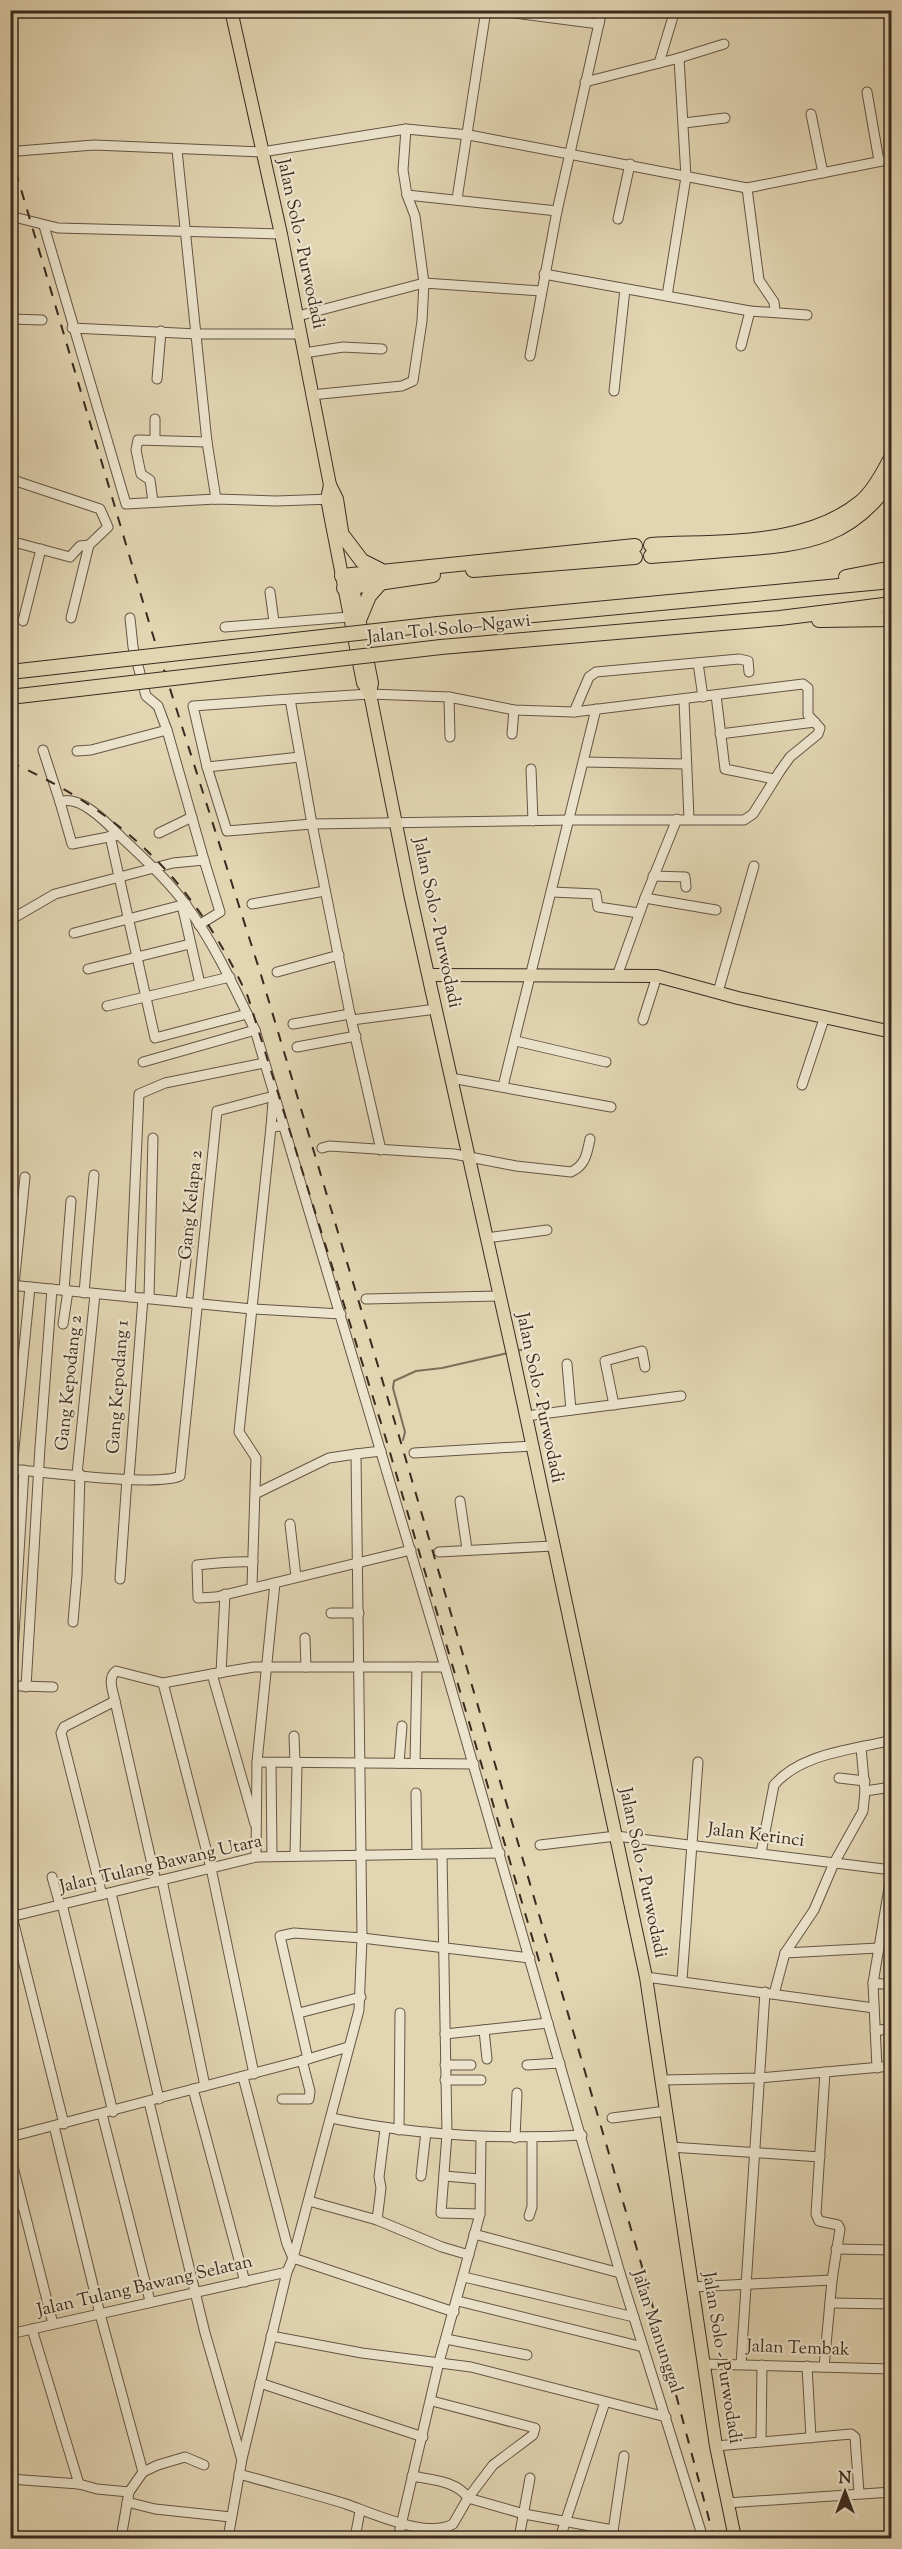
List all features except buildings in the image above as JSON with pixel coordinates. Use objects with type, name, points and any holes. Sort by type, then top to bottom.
[{"type":"highway","points":[[891,456],[881,476],[862,501],[827,523],[774,537],[651,550],[795,544],[830,533],[860,515],[881,495],[891,478]]},
{"type":"highway","points":[[338,527],[362,561],[383,575]]},
{"type":"highway","points":[[347,581],[383,575],[635,552]]},
{"type":"highway","points":[[764,594],[891,568]]},
{"type":"highway","points":[[354,618],[383,575]]},
{"type":"highway","name":"Jalan Tol Solo–Ngawi","points":[[10,672],[438,624],[891,580]]},
{"type":"highway","name":"Jalan Tol Solo–Ngawi","points":[[10,697],[441,647],[780,618],[891,604]]},
{"type":"highway","points":[[780,618],[846,621],[891,619]]},
{"type":"main road","name":"Jalan Solo - Purwodadi","points":[[231,10],[298,316],[354,618],[372,683],[370,694],[396,822],[646,1977],[716,2446],[735,2538]]},
{"type":"main road","points":[[429,975],[530,977],[657,975],[718,992],[891,1032]]},
{"type":"street","points":[[457,199],[469,135],[486,10]]},
{"type":"street","points":[[492,10],[599,24]]},
{"type":"street","points":[[530,356],[557,211],[602,10]]},
{"type":"street","points":[[659,63],[675,10]]},
{"type":"street","points":[[585,82],[724,44]]},
{"type":"street","points":[[667,296],[686,177],[679,58]]},
{"type":"street","points":[[867,92],[879,161]]},
{"type":"street","points":[[811,114],[823,173]]},
{"type":"street","points":[[684,123],[725,118]]},
{"type":"street","points":[[311,394],[402,386],[412,382],[422,321],[424,283],[415,216],[407,195],[403,170],[406,129]]},
{"type":"street","points":[[18,151],[94,146],[262,152],[406,129],[469,135],[747,188],[891,159]]},
{"type":"street","points":[[177,150],[198,333],[207,442],[216,499]]},
{"type":"street","points":[[618,219],[630,164]]},
{"type":"street","points":[[747,188],[759,280],[774,302],[775,311]]},
{"type":"street","points":[[407,195],[557,211]]},
{"type":"street","points":[[10,234],[12,216],[44,226],[281,234]]},
{"type":"street","points":[[44,226],[72,328],[126,504],[216,499],[332,499]]},
{"type":"street","points":[[544,274],[750,311],[807,315]]},
{"type":"street","points":[[298,316],[424,283],[541,291]]},
{"type":"street","points":[[614,391],[625,289]]},
{"type":"street","points":[[741,346],[750,311]]},
{"type":"street","points":[[10,319],[42,320]]},
{"type":"street","points":[[72,328],[301,334]]},
{"type":"street","points":[[157,379],[161,331]]},
{"type":"street","points":[[304,353],[343,347],[382,349]]},
{"type":"street","points":[[155,419],[155,440]]},
{"type":"street","points":[[153,502],[150,480],[141,474],[136,445],[140,439],[207,442]]},
{"type":"street","points":[[10,479],[100,509],[108,526],[89,545],[71,618]]},
{"type":"street","points":[[10,541],[70,557],[80,546],[89,545]]},
{"type":"street","points":[[23,621],[41,549]]},
{"type":"street","points":[[270,592],[274,622]]},
{"type":"street","points":[[130,618],[133,647],[146,696],[158,706],[167,730],[220,912],[199,925]]},
{"type":"street","points":[[225,627],[354,618]]},
{"type":"street","points":[[574,712],[592,674],[744,660],[748,661],[749,672]]},
{"type":"street","points":[[699,663],[703,697]]},
{"type":"street","points":[[806,684],[808,688],[806,708],[820,728],[818,734],[790,757],[747,819],[396,822],[312,824],[227,831],[207,767],[193,706],[370,694],[449,696],[514,710],[574,712],[806,684]]},
{"type":"street","points":[[716,695],[727,771],[774,779]]},
{"type":"street","points":[[449,696],[450,737]]},
{"type":"street","points":[[290,699],[312,824],[351,1017],[381,1150]]},
{"type":"street","points":[[684,700],[689,819]]},
{"type":"street","points":[[503,1086],[516,1041],[596,709]]},
{"type":"street","points":[[512,734],[514,710]]},
{"type":"street","points":[[720,734],[815,722]]},
{"type":"street","points":[[77,751],[91,750],[167,730]]},
{"type":"street","points":[[43,750],[72,844],[114,836],[119,878],[139,956],[156,1039],[247,1014]]},
{"type":"street","points":[[207,767],[300,757]]},
{"type":"street","points":[[584,762],[686,764]]},
{"type":"street","points":[[531,769],[533,821]]},
{"type":"street","name":"Jalan Manunggal","points":[[60,802],[74,801],[105,821],[114,836],[155,869],[199,925],[230,977],[255,1030],[446,1667],[620,2273],[703,2538]]},
{"type":"street","points":[[159,833],[192,817]]},
{"type":"street","points":[[617,976],[653,876],[677,819]]},
{"type":"street","points":[[10,920],[41,900],[56,894],[173,863],[204,860]]},
{"type":"street","points":[[718,992],[754,866]]},
{"type":"street","points":[[653,876],[685,877],[686,887]]},
{"type":"street","points":[[252,904],[326,891]]},
{"type":"street","points":[[552,892],[594,894],[597,896],[598,907],[639,913]]},
{"type":"street","points":[[645,897],[716,910]]},
{"type":"street","points":[[74,933],[184,905],[190,944],[200,984]]},
{"type":"street","points":[[88,969],[190,944]]},
{"type":"street","points":[[277,972],[339,955]]},
{"type":"street","points":[[643,1020],[657,975]]},
{"type":"street","points":[[106,1006],[230,977]]},
{"type":"street","points":[[293,1024],[436,1009]]},
{"type":"street","points":[[802,1085],[825,1016]]},
{"type":"street","points":[[143,1062],[255,1030]]},
{"type":"street","points":[[297,1047],[356,1036]]},
{"type":"street","points":[[516,1041],[606,1062]]},
{"type":"street","points":[[130,1297],[138,1136],[137,1099],[143,1092],[165,1083],[264,1063]]},
{"type":"street","points":[[451,1078],[611,1107]]},
{"type":"street","points":[[252,1586],[257,1493],[256,1458],[254,1451],[244,1442],[239,1432],[274,1096]]},
{"type":"street","name":"Gang Kelapa 2","points":[[128,1478],[171,1481],[180,1476],[217,1111],[274,1096]]},
{"type":"street","points":[[271,1127],[283,1126]]},
{"type":"street","name":"Gang Kepodang 1","points":[[120,1579],[146,1298],[153,1138]]},
{"type":"street","points":[[322,1148],[468,1155],[505,1164],[571,1172],[577,1169],[585,1159],[590,1139]]},
{"type":"street","points":[[84,1293],[94,1175]]},
{"type":"street","points":[[25,1176],[12,1285],[252,1309],[341,1314]]},
{"type":"street","points":[[63,1324],[71,1201]]},
{"type":"street","points":[[181,1301],[190,1228]]},
{"type":"street","points":[[486,1238],[547,1230]]},
{"type":"street","points":[[30,1287],[11,1469],[128,1478]]},
{"type":"street","points":[[26,1687],[52,1289]]},
{"type":"street","name":"Gang Kepodang 2","points":[[73,1622],[78,1563],[78,1474],[95,1294]]},
{"type":"street","points":[[366,1299],[498,1296]]},
{"type":"street","points":[[614,1405],[605,1361],[642,1351],[645,1367]]},
{"type":"street","points":[[567,1364],[571,1410]]},
{"type":"street","points":[[526,1416],[681,1396]]},
{"type":"street","points":[[414,1453],[532,1446]]},
{"type":"street","points":[[257,1493],[329,1458],[381,1451]]},
{"type":"street","points":[[228,2538],[242,2459],[271,2336],[287,2272],[309,2201],[361,1997],[361,1763],[356,1454]]},
{"type":"street","points":[[24,1470],[14,1581],[11,1685],[53,1687]]},
{"type":"street","points":[[460,1501],[467,1549]]},
{"type":"street","points":[[290,1524],[296,1577]]},
{"type":"street","points":[[439,1552],[553,1546]]},
{"type":"street","points":[[253,1562],[233,1561],[226,1564],[197,1565],[199,1599],[411,1550]]},
{"type":"street","points":[[256,1857],[257,1762],[275,1583]]},
{"type":"street","points":[[225,1594],[216,1674],[255,1824]]},
{"type":"street","points":[[331,1613],[359,1613]]},
{"type":"street","points":[[305,1638],[306,1667]]},
{"type":"street","points":[[206,2086],[110,1678],[116,1671],[163,1683],[266,1667],[446,1667]]},
{"type":"street","points":[[415,1763],[417,1667]]},
{"type":"street","points":[[163,1683],[211,1868],[254,2074]]},
{"type":"street","points":[[115,1701],[64,1727],[61,1732],[107,1894],[159,2099]]},
{"type":"street","points":[[399,1763],[402,1726]]},
{"type":"street","points":[[294,1736],[295,1856]]},
{"type":"street","points":[[761,1853],[774,1785],[777,1781],[798,1765],[891,1740]]},
{"type":"street","points":[[741,2364],[759,2078],[770,1993],[786,1953],[814,1910],[834,1863],[863,1811],[866,1781],[861,1748]]},
{"type":"street","points":[[257,1762],[474,1764]]},
{"type":"street","points":[[682,1980],[698,1762]]},
{"type":"street","points":[[272,1764],[272,1856]]},
{"type":"street","points":[[839,1778],[866,1781]]},
{"type":"street","points":[[865,1791],[891,1787]]},
{"type":"street","points":[[416,1793],[417,1854]]},
{"type":"street","name":"Jalan Kerinci","points":[[540,1845],[616,1836],[891,1870]]},
{"type":"street","name":"Jalan Tulang Bawang Utara","points":[[11,1916],[256,1857],[500,1853]]},
{"type":"street","points":[[442,1854],[447,2134],[441,2212],[480,2214]]},
{"type":"street","points":[[877,2067],[873,1983],[878,1948],[887,1917],[891,1870]]},
{"type":"street","points":[[52,1877],[61,1904],[113,2112]]},
{"type":"street","points":[[11,1916],[100,2314],[143,2472]]},
{"type":"street","points":[[282,2099],[311,2099],[299,2013],[279,1942],[281,1934],[362,1938],[530,1958]]},
{"type":"street","points":[[786,1953],[878,1948]]},
{"type":"street","points":[[646,1977],[682,1980],[874,2008]]},
{"type":"street","points":[[873,1983],[891,1985]]},
{"type":"street","points":[[299,2013],[361,1997]]},
{"type":"street","points":[[399,2130],[400,2013]]},
{"type":"street","points":[[445,2034],[548,2023]]},
{"type":"street","points":[[875,2031],[891,2028]]},
{"type":"street","points":[[484,2030],[487,2059]]},
{"type":"street","points":[[10,2116],[13,2136],[113,2112],[348,2047]]},
{"type":"street","points":[[527,2065],[560,2063]]},
{"type":"street","points":[[445,2065],[471,2065]]},
{"type":"street","points":[[662,2080],[759,2078],[891,2066]]},
{"type":"street","points":[[824,2367],[831,2280],[839,2227],[819,2221],[817,2217],[825,2072]]},
{"type":"street","points":[[243,2077],[287,2244],[293,2258],[454,2312]]},
{"type":"street","points":[[445,2080],[481,2080]]},
{"type":"street","points":[[193,2089],[245,2282]]},
{"type":"street","points":[[515,2138],[517,2093]]},
{"type":"street","points":[[149,2102],[242,2459]]},
{"type":"street","points":[[612,2118],[666,2111]]},
{"type":"street","points":[[102,2114],[150,2301]]},
{"type":"street","points":[[331,2118],[385,2129],[481,2137],[532,2138],[582,2135]]},
{"type":"street","points":[[377,2220],[385,2129]]},
{"type":"street","points":[[421,2176],[426,2132]]},
{"type":"street","points":[[398,2538],[399,2524],[432,2401],[439,2362],[458,2301],[480,2214],[481,2137]]},
{"type":"street","points":[[529,2216],[532,2208],[532,2138]]},
{"type":"street","points":[[672,2146],[820,2157]]},
{"type":"street","points":[[10,2155],[53,2324]]},
{"type":"street","points":[[444,2176],[480,2179]]},
{"type":"street","points":[[309,2201],[377,2220],[442,2247],[469,2255]]},
{"type":"street","points":[[474,2234],[620,2273]]},
{"type":"street","points":[[836,2249],[891,2250]]},
{"type":"street","name":"Jalan Tulang Bawang Selatan","points":[[10,2334],[287,2272]]},
{"type":"street","points":[[464,2277],[634,2317]]},
{"type":"street","points":[[691,2287],[831,2280]]},
{"type":"street","points":[[458,2301],[643,2347]]},
{"type":"street","points":[[830,2303],[891,2304]]},
{"type":"street","points":[[32,2329],[79,2484]]},
{"type":"street","points":[[271,2336],[362,2353],[471,2367],[666,2416]]},
{"type":"street","points":[[446,2339],[527,2355]]},
{"type":"street","name":"Jalan Tembak","points":[[704,2364],[891,2369]]},
{"type":"street","points":[[761,2442],[762,2364]]},
{"type":"street","points":[[807,2366],[811,2438]]},
{"type":"street","points":[[260,2383],[423,2437]]},
{"type":"street","points":[[239,2474],[349,2505],[399,2524],[447,2527],[458,2517],[468,2498],[493,2465],[533,2435],[535,2428],[432,2401]]},
{"type":"street","points":[[560,2538],[605,2402]]},
{"type":"street","points":[[716,2446],[851,2434],[855,2437],[859,2493]]},
{"type":"street","points":[[412,2476],[456,2486],[468,2498],[524,2514],[566,2520],[612,2534],[624,2456]]},
{"type":"street","points":[[122,2538],[129,2492],[143,2472],[185,2457],[204,2465]]},
{"type":"street","points":[[519,2538],[530,2478]]},
{"type":"street","points":[[10,2479],[79,2484],[98,2489],[129,2492]]},
{"type":"street","points":[[727,2503],[891,2492]]},
{"type":"street","points":[[127,2502],[155,2509],[231,2517]]},
{"type":"street","points":[[355,2538],[360,2511]]},
{"type":"waterway","points":[[516,1351],[531,1348]]},
{"type":"waterway","points":[[403,1440],[405,1432],[393,1388],[394,1381],[416,1371],[442,1368],[508,1353]]},
{"type":"railway","points":[[10,152],[151,629],[261,975],[399,1436],[643,2270],[714,2538]]},
{"type":"railway","points":[[10,762],[89,804],[152,856],[180,886],[204,919],[227,956],[248,997],[386,1439],[540,1964]]}]
